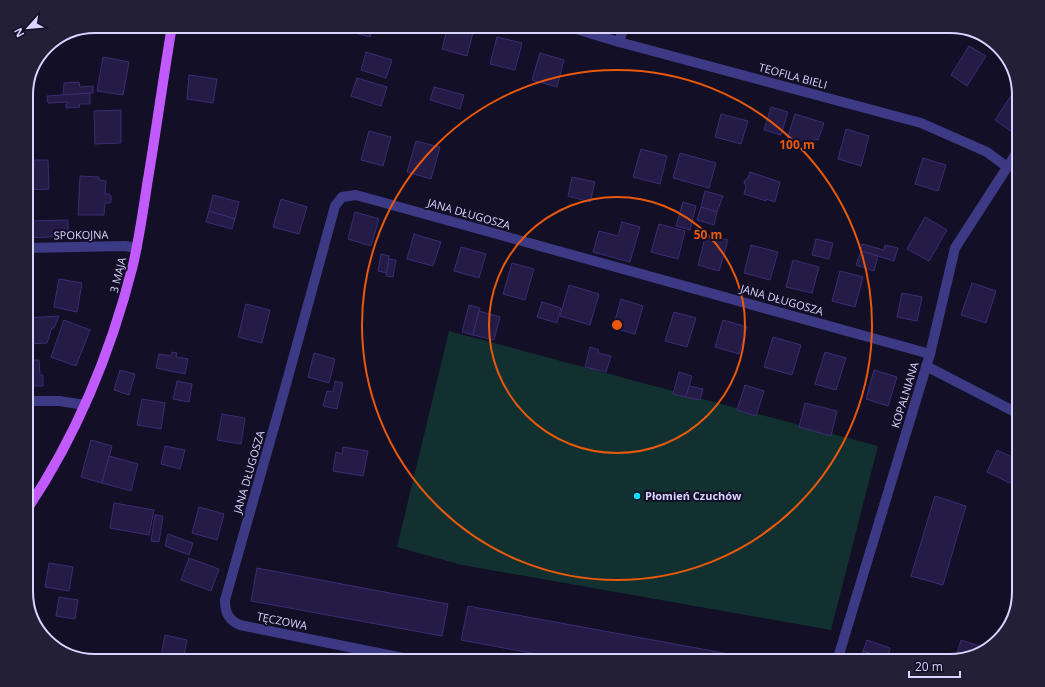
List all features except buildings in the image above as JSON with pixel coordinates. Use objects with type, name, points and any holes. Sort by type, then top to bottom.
[{"type":"main road","name":"3 MAJA","points":[[33,500],[59,458],[85,405],[102,365],[124,300],[137,248],[171,33]]},
{"type":"street","name":"TEOFILA BIELI","points":[[590,33],[921,123],[987,152],[1007,167]]},
{"type":"street","points":[[620,42],[622,33]]},
{"type":"street","name":"KOPALNIANA","points":[[839,654],[930,354],[955,248],[1012,160]]},
{"type":"street","name":"JANA DŁUGOSZA","points":[[244,534],[335,206],[342,197],[356,195],[930,354]]},
{"type":"street","name":"SPOKOJNA","points":[[33,248],[125,246],[137,248]]},
{"type":"street","points":[[926,366],[1012,410]]},
{"type":"street","points":[[33,401],[59,400],[85,405]]},
{"type":"street","name":"TĘCZOWA","points":[[244,534],[225,600],[225,610],[230,620],[240,625],[383,654]]},
{"type":"green space","name":"Płomień Czuchów","points":[[449,331],[878,446],[831,630],[462,565],[397,547]]},
{"type":"place","name":"Płomień Czuchów","points":[[637,496]]}]
